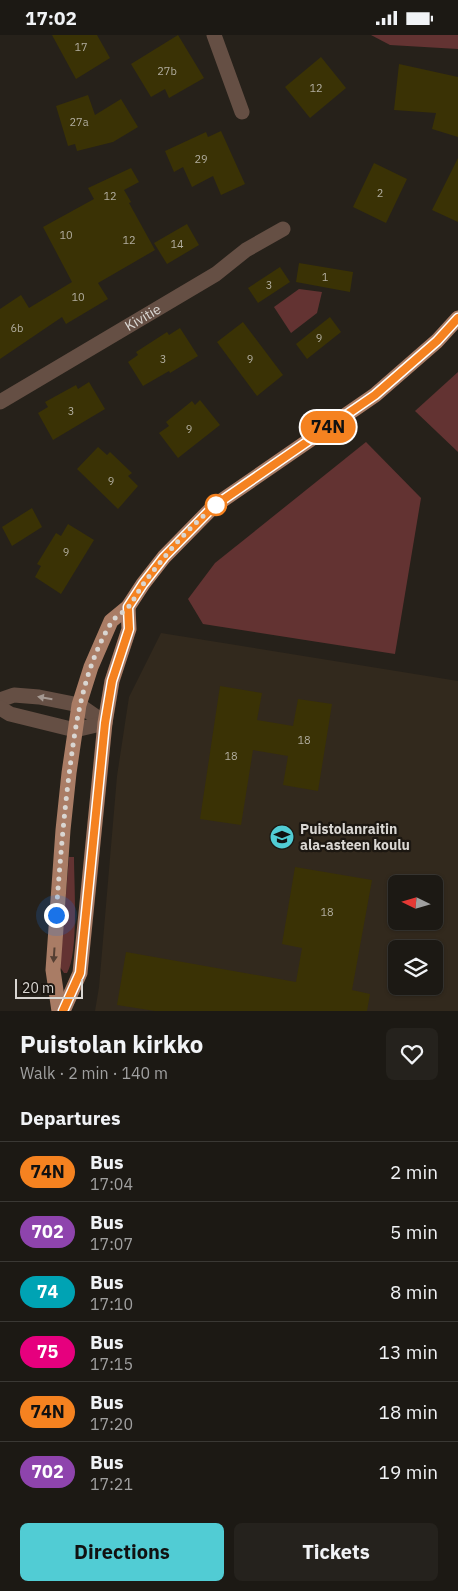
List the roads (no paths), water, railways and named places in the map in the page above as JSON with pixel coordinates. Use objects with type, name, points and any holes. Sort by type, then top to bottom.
[{"type":"main road","points":[[59,1011],[52,970],[63,830],[75,730],[79,705],[91,667],[112,621],[128,607],[164,557],[214,506],[375,395],[437,341],[458,318]]},
{"type":"main road","points":[[62,1011],[80,973],[105,723],[112,681],[129,629],[128,607]]},
{"type":"street","points":[[214,35],[242,112]]},
{"type":"street","name":"Kivitie","points":[[0,402],[216,274],[246,250],[283,229]]},
{"type":"street","points":[[0,700],[14,695],[39,697],[79,705],[105,723]]},
{"type":"street","points":[[0,708],[10,715],[75,730],[105,723]]},
{"type":"place","name":"Puistolanraitin ala-asteen koulu","points":[[282,837]]}]
